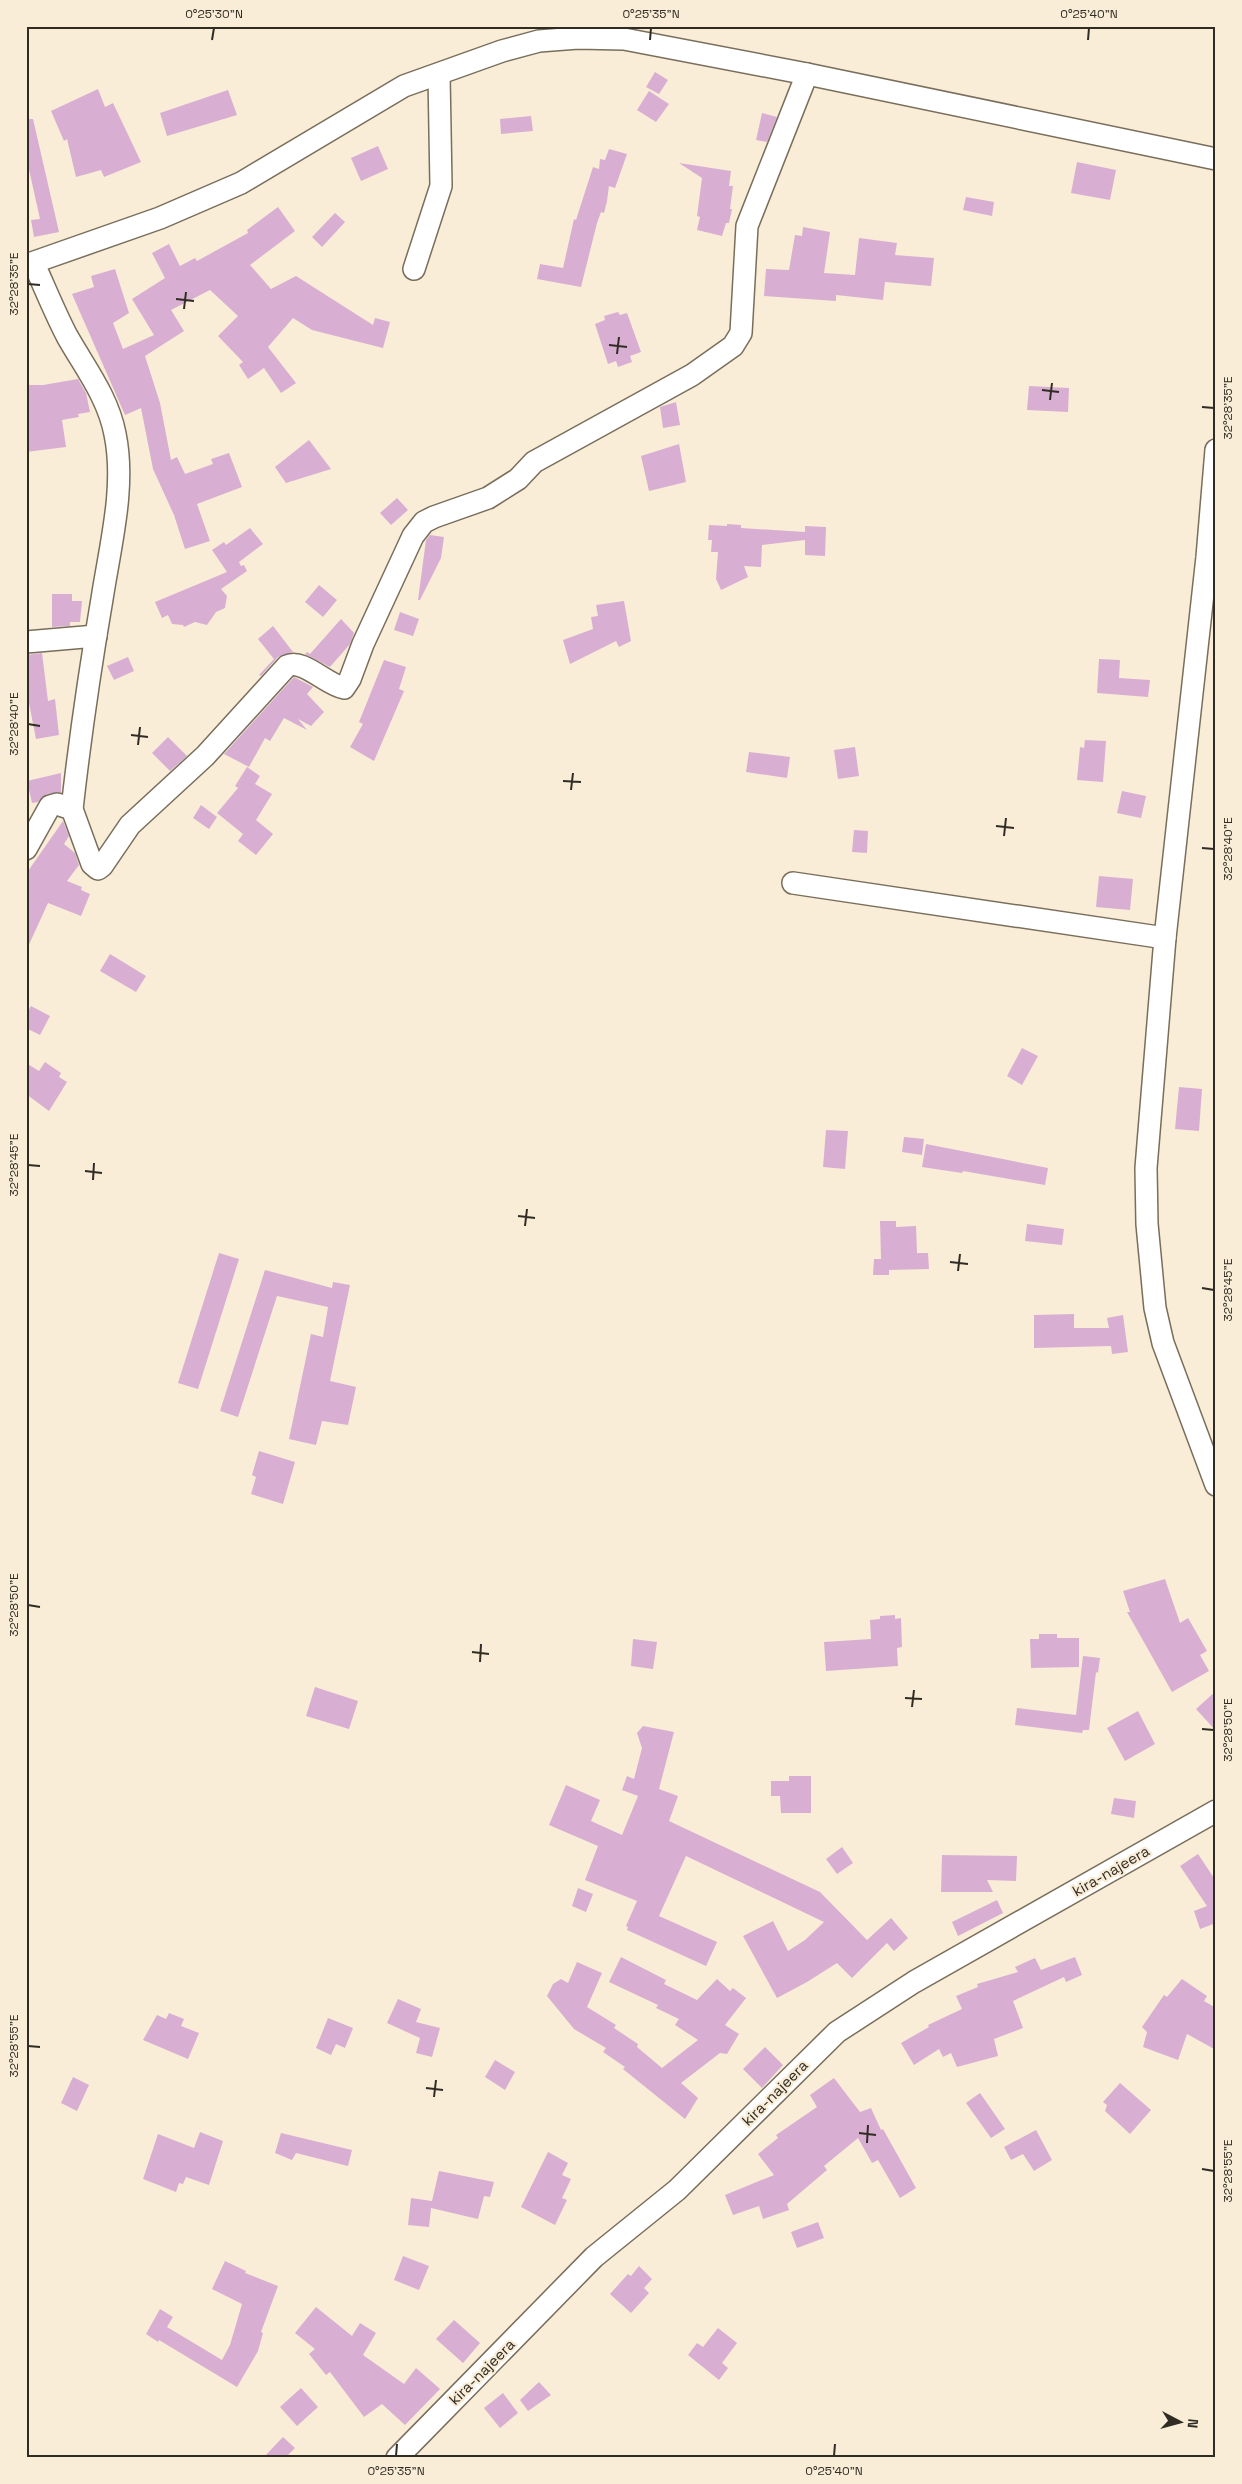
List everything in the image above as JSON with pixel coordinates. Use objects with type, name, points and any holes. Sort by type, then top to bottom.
[{"type":"street","points":[[808,74],[747,226],[741,333],[733,346],[692,376],[534,462],[518,479],[488,498],[424,522],[413,536],[350,679],[344,688],[334,686],[300,665],[293,663],[287,666],[205,756],[130,825],[102,866],[98,869],[92,864],[72,809],[83,711],[114,520],[118,469],[115,434],[95,382],[67,336],[30,264],[160,218],[233,187],[404,86],[502,51],[539,41],[626,33],[808,74],[1216,159]]},
{"type":"street","points":[[414,270],[441,186],[439,75]]},
{"type":"street","points":[[1216,450],[1207,557],[1165,938],[1146,1168],[1150,1267],[1155,1308],[1163,1343],[1216,1485]]},
{"type":"street","points":[[26,642],[96,636]]},
{"type":"street","points":[[26,849],[50,806],[57,804],[72,809]]},
{"type":"street","points":[[793,883],[1165,938]]},
{"type":"street","name":"kira-najeera","points":[[397,2458],[594,2257],[677,2190],[837,2032],[914,1982],[1216,1811]]},
{"type":"building","points":[[655,72],[668,80],[659,94],[646,87]]},
{"type":"building","points":[[98,89],[105,107],[113,103],[141,162],[104,177],[101,170],[76,177],[67,139],[64,141],[51,111]]},
{"type":"building","points":[[228,90],[237,115],[167,136],[160,113]]},
{"type":"building","points":[[649,91],[669,104],[656,122],[637,110]]},
{"type":"building","points":[[762,113],[777,117],[767,142],[756,140]]},
{"type":"building","points":[[531,116],[533,131],[501,134],[500,119]]},
{"type":"building","points":[[26,119],[33,119],[59,232],[34,237],[31,220],[40,219],[26,156]]},
{"type":"building","points":[[378,146],[388,169],[361,181],[351,158]]},
{"type":"building","points":[[609,149],[627,154],[615,188],[609,186],[604,213],[601,212],[597,223],[581,287],[537,279],[540,264],[563,268],[574,219],[576,220],[593,167],[599,169],[600,159],[605,160]]},
{"type":"building","points":[[1077,162],[1116,170],[1110,200],[1071,193]]},
{"type":"building","points":[[679,163],[731,171],[729,186],[733,186],[730,209],[732,209],[729,223],[726,223],[722,236],[697,230],[700,217],[697,216],[702,178]]},
{"type":"building","points":[[966,197],[994,202],[992,216],[963,210]]},
{"type":"building","points":[[278,207],[295,231],[250,265],[271,289],[296,276],[373,325],[375,318],[390,322],[383,348],[312,330],[293,318],[268,347],[296,383],[281,393],[264,368],[248,379],[239,365],[243,362],[218,336],[238,316],[210,290],[171,310],[184,331],[145,356],[160,403],[171,460],[177,457],[185,474],[213,464],[211,459],[229,453],[242,487],[197,504],[210,541],[185,549],[174,515],[153,469],[141,408],[125,415],[72,294],[94,287],[91,276],[115,269],[129,313],[113,323],[123,349],[154,335],[132,299],[165,278],[152,253],[169,244],[180,266],[195,258],[197,261],[248,233],[247,230]]},
{"type":"building","points":[[335,213],[345,222],[322,247],[312,237]]},
{"type":"building","points":[[803,227],[830,232],[824,273],[855,275],[859,238],[897,243],[895,255],[934,258],[931,286],[885,282],[883,300],[836,295],[836,301],[764,296],[766,269],[789,270],[795,235],[802,236]]},
{"type":"building","points":[[618,312],[620,315],[627,313],[641,352],[630,356],[632,362],[618,367],[616,361],[608,364],[595,324],[605,320],[604,316]]},
{"type":"building","points":[[78,379],[86,393],[90,412],[78,414],[79,417],[62,420],[66,447],[26,452],[26,385],[43,385]]},
{"type":"building","points":[[1029,386],[1069,388],[1068,412],[1027,410]]},
{"type":"building","points":[[676,402],[680,425],[663,428],[660,407]]},
{"type":"building","points":[[309,440],[331,469],[286,483],[275,467]]},
{"type":"building","points":[[679,444],[686,482],[649,491],[641,456]]},
{"type":"building","points":[[397,498],[408,510],[391,525],[380,513]]},
{"type":"building","points":[[727,524],[741,525],[741,528],[805,532],[805,526],[826,527],[825,556],[805,555],[805,540],[762,545],[761,567],[744,566],[748,577],[721,590],[716,579],[718,552],[711,552],[712,540],[708,540],[709,525],[727,526]]},
{"type":"building","points":[[250,528],[263,544],[239,562],[241,566],[244,565],[247,571],[221,589],[227,596],[225,608],[216,612],[207,625],[195,622],[184,627],[183,625],[172,624],[168,615],[162,618],[155,602],[227,572],[212,550],[224,542],[226,545]]},
{"type":"building","points":[[430,535],[444,537],[441,558],[420,600],[418,600],[426,540]]},
{"type":"building","points":[[319,585],[337,600],[323,617],[305,602]]},
{"type":"building","points":[[52,594],[72,594],[72,601],[82,601],[80,622],[70,622],[70,626],[52,627]]},
{"type":"building","points":[[624,601],[631,641],[619,647],[616,641],[570,664],[563,640],[593,629],[591,617],[598,616],[596,605]]},
{"type":"building","points":[[400,612],[419,619],[413,636],[394,630]]},
{"type":"building","points":[[341,619],[354,633],[350,644],[330,667],[305,654],[307,652],[310,654]]},
{"type":"building","points":[[273,626],[293,652],[278,657],[261,676],[259,675],[274,659],[258,639]]},
{"type":"building","points":[[42,653],[48,701],[55,699],[59,735],[36,739],[28,698],[26,698],[26,655]]},
{"type":"building","points":[[128,657],[134,671],[114,680],[107,666]]},
{"type":"building","points":[[1099,659],[1120,660],[1119,678],[1150,680],[1148,697],[1097,693]]},
{"type":"building","points":[[384,660],[406,667],[399,689],[404,691],[374,761],[350,747],[363,724],[359,722]]},
{"type":"building","points":[[294,677],[313,687],[307,694],[324,712],[311,726],[298,719],[307,730],[284,718],[270,741],[265,738],[249,767],[224,754]]},
{"type":"building","points":[[168,737],[187,756],[170,771],[152,753]]},
{"type":"building","points":[[1085,740],[1106,741],[1103,782],[1077,780],[1080,747],[1084,748]]},
{"type":"building","points":[[855,747],[859,776],[838,779],[834,750]]},
{"type":"building","points":[[749,752],[790,757],[787,778],[746,772]]},
{"type":"building","points":[[247,767],[260,776],[255,784],[272,794],[256,820],[273,834],[256,855],[238,841],[243,834],[217,813],[238,788],[235,786]]},
{"type":"building","points":[[61,773],[61,792],[47,794],[38,802],[32,803],[27,781]]},
{"type":"building","points":[[1122,791],[1146,796],[1141,818],[1117,813]]},
{"type":"building","points":[[201,805],[217,817],[209,829],[193,818]]},
{"type":"building","points":[[63,821],[69,836],[64,844],[75,853],[79,865],[67,881],[82,887],[81,890],[90,894],[81,916],[48,903],[26,951],[26,874]]},
{"type":"building","points":[[854,830],[868,831],[867,853],[852,852]]},
{"type":"building","points":[[1099,876],[1133,879],[1130,910],[1096,907]]},
{"type":"building","points":[[110,954],[146,976],[136,992],[100,971]]},
{"type":"building","points":[[31,1006],[50,1016],[40,1035],[26,1028],[26,1015]]},
{"type":"building","points":[[1022,1048],[1038,1056],[1022,1085],[1007,1076]]},
{"type":"building","points":[[45,1062],[61,1073],[59,1077],[67,1082],[49,1111],[26,1094],[26,1063],[39,1071]]},
{"type":"building","points":[[1179,1087],[1202,1089],[1199,1131],[1175,1129]]},
{"type":"building","points":[[826,1130],[848,1131],[845,1169],[823,1167]]},
{"type":"building","points":[[904,1137],[924,1139],[922,1155],[902,1152]]},
{"type":"building","points":[[926,1144],[1048,1168],[1045,1185],[963,1171],[962,1173],[922,1167]]},
{"type":"building","points":[[880,1221],[896,1221],[896,1227],[916,1226],[917,1253],[928,1253],[929,1269],[889,1270],[889,1275],[873,1275],[874,1259],[881,1259]]},
{"type":"building","points":[[1027,1224],[1064,1229],[1062,1245],[1025,1241]]},
{"type":"building","points":[[219,1253],[239,1259],[198,1389],[178,1383]]},
{"type":"building","points":[[265,1270],[332,1288],[333,1282],[350,1285],[330,1381],[356,1387],[348,1425],[322,1421],[316,1445],[289,1439],[311,1334],[323,1337],[328,1307],[277,1296],[238,1417],[220,1411]]},
{"type":"building","points":[[1074,1314],[1074,1328],[1109,1328],[1107,1318],[1123,1315],[1128,1352],[1112,1354],[1111,1346],[1034,1348],[1034,1315]]},
{"type":"building","points":[[259,1451],[295,1462],[283,1504],[251,1494],[256,1477],[252,1475]]},
{"type":"building","points":[[1165,1579],[1180,1623],[1188,1618],[1207,1651],[1200,1655],[1209,1671],[1172,1692],[1127,1612],[1130,1612],[1123,1591]]},
{"type":"building","points":[[895,1615],[895,1619],[901,1618],[902,1647],[897,1648],[898,1666],[826,1671],[824,1642],[871,1639],[870,1620],[880,1619],[880,1616]]},
{"type":"building","points":[[1039,1634],[1057,1634],[1057,1638],[1079,1638],[1079,1667],[1031,1668],[1030,1639],[1039,1639]]},
{"type":"building","points":[[633,1639],[657,1642],[653,1669],[631,1666]]},
{"type":"building","points":[[1083,1656],[1100,1658],[1098,1673],[1096,1672],[1089,1730],[1083,1730],[1082,1733],[1015,1725],[1017,1708],[1076,1715]]},
{"type":"building","points":[[315,1687],[358,1701],[349,1729],[306,1716]]},
{"type":"building","points":[[1216,1691],[1216,1731],[1196,1709]]},
{"type":"building","points":[[1138,1711],[1155,1744],[1125,1761],[1107,1728]]},
{"type":"building","points":[[643,1726],[674,1732],[659,1789],[678,1796],[669,1821],[820,1892],[867,1940],[891,1918],[908,1938],[894,1951],[887,1943],[852,1978],[837,1963],[777,1998],[743,1936],[773,1921],[788,1951],[805,1940],[824,1922],[686,1856],[659,1916],[717,1942],[706,1966],[627,1930],[628,1927],[626,1926],[637,1901],[585,1880],[598,1846],[549,1825],[566,1785],[600,1800],[591,1821],[622,1835],[638,1796],[622,1790],[627,1776],[634,1779],[642,1748],[637,1733]]},
{"type":"building","points":[[789,1776],[811,1776],[811,1813],[781,1813],[780,1796],[771,1796],[771,1781],[789,1781]]},
{"type":"building","points":[[1114,1798],[1136,1801],[1134,1818],[1111,1814]]},
{"type":"building","points":[[842,1847],[853,1863],[837,1874],[826,1859]]},
{"type":"building","points":[[1198,1854],[1216,1881],[1216,1923],[1200,1929],[1194,1911],[1207,1906],[1180,1866]]},
{"type":"building","points":[[942,1855],[1017,1856],[1016,1881],[987,1880],[993,1892],[941,1892]]},
{"type":"building","points":[[578,1888],[593,1894],[586,1912],[572,1906]]},
{"type":"building","points":[[997,1900],[1003,1913],[958,1936],[952,1922]]},
{"type":"building","points":[[621,1957],[666,1980],[664,1984],[697,2000],[717,1979],[730,1991],[733,1988],[746,1998],[725,2025],[739,2034],[727,2054],[720,2053],[681,2083],[698,2098],[685,2119],[623,2069],[625,2067],[603,2052],[606,2048],[574,2029],[547,1996],[553,1984],[561,1979],[568,1983],[577,1962],[602,1973],[587,2007],[616,2025],[614,2028],[638,2044],[637,2047],[662,2068],[698,2040],[675,2025],[679,2019],[656,2008],[658,2005],[609,1982]]},
{"type":"building","points":[[1075,1957],[1082,1975],[1066,1982],[1064,1977],[1013,2001],[1023,2028],[994,2039],[998,2056],[957,2067],[951,2053],[943,2057],[939,2049],[914,2065],[901,2043],[929,2027],[928,2025],[962,2009],[956,1996],[978,1987],[977,1984],[1018,1972],[1015,1967],[1035,1958],[1041,1970]]},
{"type":"building","points":[[1182,1979],[1207,1996],[1204,2001],[1216,2008],[1216,2050],[1187,2034],[1178,2060],[1143,2047],[1147,2032],[1142,2027],[1164,1995],[1167,1997]]},
{"type":"building","points":[[398,1999],[421,2009],[416,2022],[440,2028],[432,2057],[416,2053],[420,2038],[387,2023]]},
{"type":"building","points":[[169,2013],[184,2019],[181,2026],[199,2033],[188,2059],[143,2040],[157,2015],[166,2019]]},
{"type":"building","points":[[328,2018],[353,2028],[345,2048],[336,2044],[331,2055],[316,2048]]},
{"type":"building","points":[[765,2047],[783,2065],[762,2088],[743,2069]]},
{"type":"building","points":[[495,2060],[515,2072],[505,2090],[485,2077]]},
{"type":"building","points":[[73,2077],[89,2085],[77,2111],[61,2103]]},
{"type":"building","points":[[834,2078],[860,2112],[871,2108],[881,2130],[883,2129],[916,2188],[900,2198],[878,2160],[872,2163],[858,2138],[824,2166],[827,2170],[787,2204],[789,2210],[763,2219],[759,2206],[733,2215],[725,2195],[774,2175],[758,2154],[778,2138],[776,2135],[817,2107],[810,2095]]},
{"type":"building","points":[[1120,2083],[1151,2110],[1130,2134],[1105,2111],[1107,2105],[1103,2102]]},
{"type":"building","points":[[980,2093],[1005,2129],[991,2138],[966,2103]]},
{"type":"building","points":[[1036,2130],[1052,2160],[1034,2171],[1023,2154],[1011,2160],[1004,2147]]},
{"type":"building","points":[[200,2132],[223,2141],[209,2185],[186,2177],[183,2184],[179,2183],[176,2192],[143,2179],[158,2134],[194,2148]]},
{"type":"building","points":[[281,2133],[352,2150],[348,2166],[296,2153],[292,2160],[275,2153]]},
{"type":"building","points":[[548,2152],[568,2163],[562,2175],[571,2179],[562,2198],[567,2200],[555,2225],[521,2207]]},
{"type":"building","points":[[439,2171],[494,2182],[490,2197],[484,2196],[478,2219],[431,2208],[429,2227],[408,2225],[411,2198],[432,2201]]},
{"type":"building","points":[[818,2222],[824,2238],[797,2248],[791,2232]]},
{"type":"building","points":[[403,2256],[429,2266],[419,2290],[394,2280]]},
{"type":"building","points":[[225,2261],[246,2271],[245,2273],[278,2286],[261,2332],[263,2333],[258,2351],[237,2387],[146,2334],[160,2309],[173,2317],[167,2327],[222,2360],[230,2345],[242,2304],[212,2289]]},
{"type":"building","points":[[639,2266],[652,2279],[644,2288],[649,2293],[631,2313],[610,2294],[628,2274],[631,2276]]},
{"type":"building","points":[[316,2307],[352,2336],[360,2323],[376,2333],[363,2355],[404,2384],[416,2368],[440,2389],[405,2425],[382,2404],[364,2417],[330,2372],[326,2375],[309,2354],[315,2349],[295,2333]]},
{"type":"building","points":[[454,2320],[480,2343],[463,2363],[436,2339]]},
{"type":"building","points":[[718,2328],[737,2343],[722,2363],[728,2368],[719,2380],[688,2355],[697,2343],[703,2347]]},
{"type":"building","points":[[539,2382],[551,2395],[528,2411],[520,2400]]},
{"type":"building","points":[[301,2388],[318,2407],[297,2426],[280,2407]]},
{"type":"building","points":[[503,2393],[518,2413],[500,2428],[484,2408]]},
{"type":"building","points":[[283,2437],[295,2448],[285,2458],[263,2458]]}]
